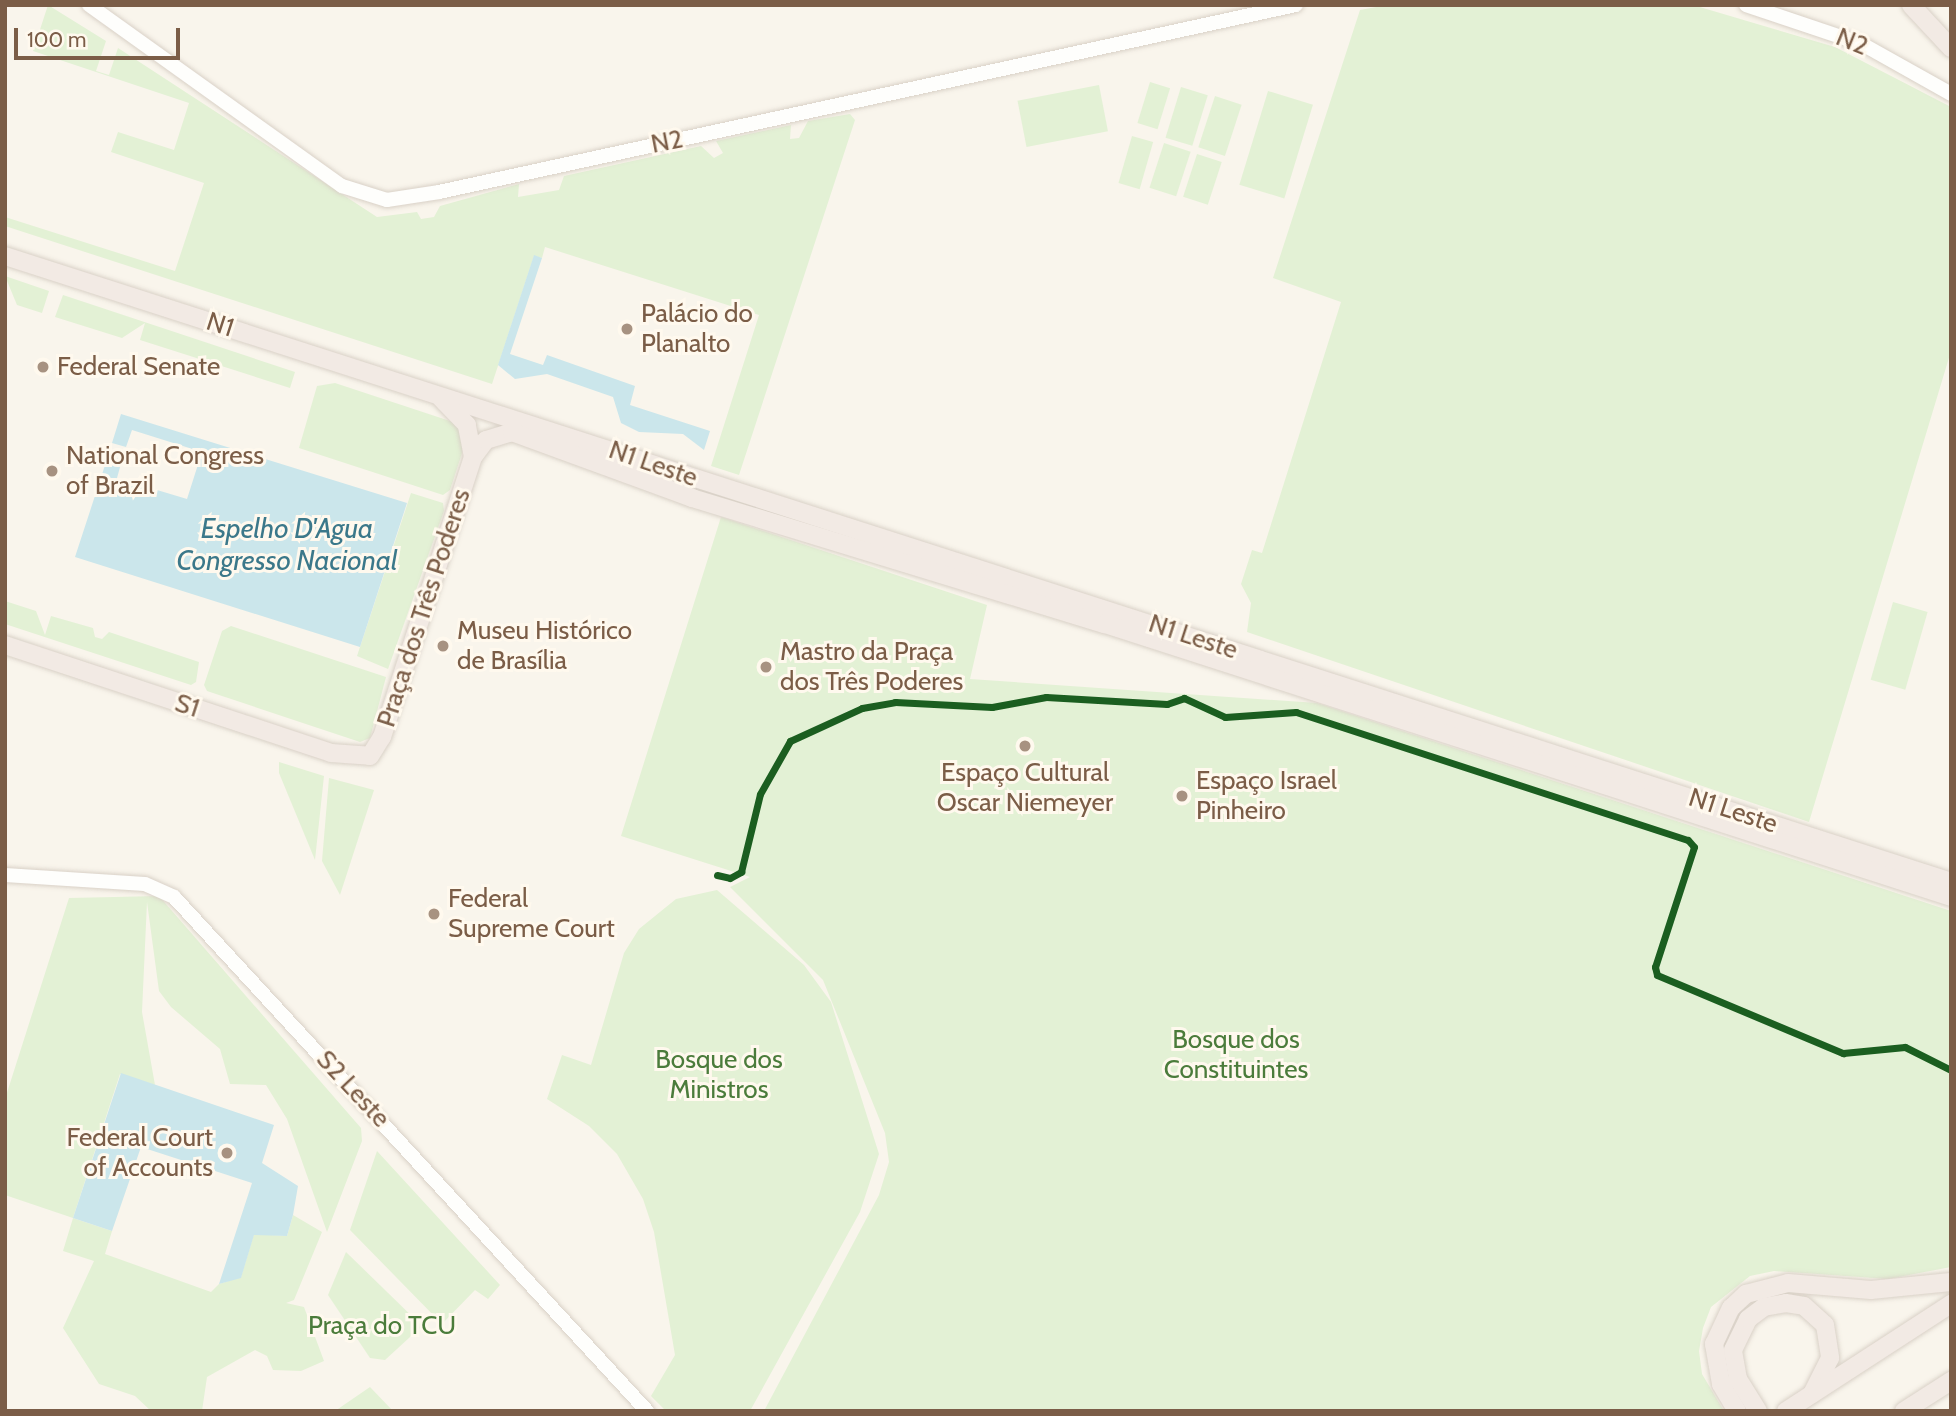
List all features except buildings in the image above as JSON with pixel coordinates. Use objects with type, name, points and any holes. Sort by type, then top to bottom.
[{"type":"highway","points":[[1911,5],[1951,48]]},
{"type":"highway","name":"N1","points":[[5,256],[435,393]]},
{"type":"highway","points":[[435,393],[467,425],[472,457]]},
{"type":"highway","name":"N1 Leste","points":[[435,393],[1951,882]]},
{"type":"highway","name":"N1 Leste","points":[[472,457],[486,440],[512,432],[692,498],[1105,624],[1951,897]]},
{"type":"highway","name":"Praça dos Três Poderes","points":[[370,756],[382,737],[472,457]]},
{"type":"highway","name":"S1","points":[[5,645],[331,753],[361,759],[370,756]]},
{"type":"highway","points":[[1737,1411],[1721,1384],[1714,1344],[1731,1308],[1746,1294],[1788,1283],[1871,1290],[1951,1282]]},
{"type":"highway","points":[[1758,1411],[1738,1379],[1733,1350],[1748,1319],[1764,1307],[1786,1303],[1804,1306],[1825,1325],[1830,1358],[1810,1395]]},
{"type":"highway","points":[[1786,1411],[1951,1304]]},
{"type":"highway","points":[[1904,1411],[1951,1381]]},
{"type":"main road","name":"N2","points":[[89,5],[342,186],[387,200],[439,192],[1296,5]]},
{"type":"main road","name":"N2","points":[[1746,5],[1862,44],[1951,94]]},
{"type":"main road","name":"S2 Leste","points":[[5,875],[145,884],[174,897],[647,1411]]},
{"type":"green space","points":[[48,5],[106,41],[96,71],[109,75],[118,48],[377,217],[417,212],[421,219],[434,217],[440,206],[519,184],[518,197],[559,190],[564,176],[701,146],[714,158],[723,153],[716,141],[791,125],[790,139],[799,138],[808,121],[850,114],[855,120],[739,475],[711,466],[759,315],[545,247],[542,258],[534,256],[492,384],[5,226],[5,217],[175,271],[204,183],[111,152],[118,132],[174,150],[189,103],[33,51]]},
{"type":"green space","points":[[1387,5],[1693,5],[1835,47],[1951,107],[1951,351],[1809,822],[1247,632],[1251,603],[1241,584],[1252,550],[1262,553],[1341,302],[1273,278],[1360,10]]},
{"type":"green space","points":[[1150,82],[1170,88],[1158,129],[1137,123]]},
{"type":"green space","points":[[1099,85],[1108,131],[1026,147],[1018,101]]},
{"type":"green space","points":[[1181,87],[1208,95],[1192,146],[1166,138]]},
{"type":"green space","points":[[1268,91],[1313,105],[1284,198],[1239,185]]},
{"type":"green space","points":[[1215,96],[1242,105],[1225,156],[1198,147]]},
{"type":"green space","points":[[1132,136],[1153,142],[1140,189],[1118,183]]},
{"type":"green space","points":[[1164,143],[1191,152],[1176,196],[1149,188]]},
{"type":"green space","points":[[1197,154],[1222,162],[1208,205],[1183,197]]},
{"type":"green space","points":[[5,276],[49,291],[42,313],[17,305]]},
{"type":"green space","points":[[63,295],[295,372],[290,388],[140,340],[145,323],[122,338],[55,317]]},
{"type":"green space","points":[[335,383],[459,424],[465,444],[450,490],[443,495],[299,448],[317,386]]},
{"type":"green space","points":[[411,493],[443,503],[444,511],[388,669],[357,656]]},
{"type":"green space","name":"Bosque dos Constituintes","points":[[721,517],[987,605],[970,679],[1317,703],[1951,911],[1951,1267],[1888,1279],[1774,1271],[1750,1276],[1711,1307],[1703,1328],[1699,1351],[1702,1374],[1724,1411],[764,1411],[879,1195],[889,1162],[885,1133],[823,980],[730,887],[750,877],[621,836]]},
{"type":"green space","points":[[5,601],[36,611],[45,635],[51,616],[93,628],[95,637],[102,639],[109,632],[199,662],[196,682],[191,685],[5,624]]},
{"type":"green space","points":[[1893,602],[1928,612],[1905,690],[1871,680]]},
{"type":"green space","points":[[231,626],[386,677],[370,738],[360,742],[207,691],[204,685],[222,631]]},
{"type":"green space","points":[[279,762],[324,776],[315,860],[279,773]]},
{"type":"green space","points":[[329,778],[374,790],[340,895],[322,861]]},
{"type":"green space","name":"Bosque dos Ministros","points":[[717,890],[804,965],[831,1002],[879,1154],[860,1212],[750,1411],[666,1411],[651,1396],[675,1355],[654,1232],[643,1199],[617,1154],[589,1126],[547,1099],[562,1055],[591,1065],[624,953],[639,929],[676,899]]},
{"type":"green space","points":[[159,896],[361,1128],[362,1141],[327,1232],[287,1119],[266,1085],[230,1084],[220,1049],[171,1007],[159,991],[147,902],[142,1012],[155,1085],[120,1074],[73,1218],[5,1195],[5,1099],[69,898]]},
{"type":"green space","points":[[377,1151],[500,1285],[488,1299],[475,1290],[442,1324],[350,1230]]},
{"type":"green space","points":[[293,1215],[322,1232],[294,1300],[286,1303],[304,1307],[324,1361],[301,1371],[273,1370],[267,1356],[255,1350],[207,1377],[202,1411],[151,1411],[135,1396],[99,1384],[63,1328],[94,1261],[63,1251],[73,1218],[112,1231],[105,1254],[211,1292],[219,1284],[241,1277],[254,1234],[287,1236]]},
{"type":"green space","name":"Praça do TCU","points":[[346,1252],[422,1326],[385,1360],[370,1358],[328,1295]]},
{"type":"green space","points":[[370,1387],[393,1411],[335,1411]]},
{"type":"water","points":[[534,255],[542,258],[510,354],[543,365],[547,355],[635,386],[630,405],[710,431],[704,450],[683,434],[639,432],[621,423],[613,397],[547,374],[515,379],[498,365]]},
{"type":"water","name":"Espelho D'Agua Congresso Nacional","points":[[121,414],[407,503],[360,647],[75,557],[108,456],[122,460],[117,478],[187,499],[202,452],[132,430],[126,447],[112,443]]},
{"type":"water","points":[[121,1073],[274,1125],[262,1163],[298,1186],[293,1215],[287,1236],[254,1235],[241,1278],[219,1284],[252,1183],[141,1147],[112,1231],[73,1218]]},
{"type":"cycle path","points":[[717,875],[730,878],[741,872],[760,794],[790,741],[862,708],[895,702],[992,707],[1046,697],[1167,704],[1184,698],[1225,717],[1296,712],[1688,840],[1694,847],[1655,967],[1657,975],[1843,1053],[1905,1047],[1951,1070]]},
{"type":"place","name":"Palácio do Planalto","points":[[627,329]]},
{"type":"place","name":"Federal Senate","points":[[43,367]]},
{"type":"place","name":"National Congress of Brazil","points":[[52,471]]},
{"type":"place","name":"Museu Histórico de Brasília","points":[[443,646]]},
{"type":"place","name":"Mastro da Praça dos Três Poderes","points":[[766,667]]},
{"type":"place","name":"Espaço Cultural Oscar Niemeyer","points":[[1025,746]]},
{"type":"place","name":"Espaço Israel Pinheiro","points":[[1182,796]]},
{"type":"place","name":"Federal Supreme Court","points":[[434,914]]},
{"type":"place","name":"Federal Court of Accounts","points":[[227,1153]]}]
